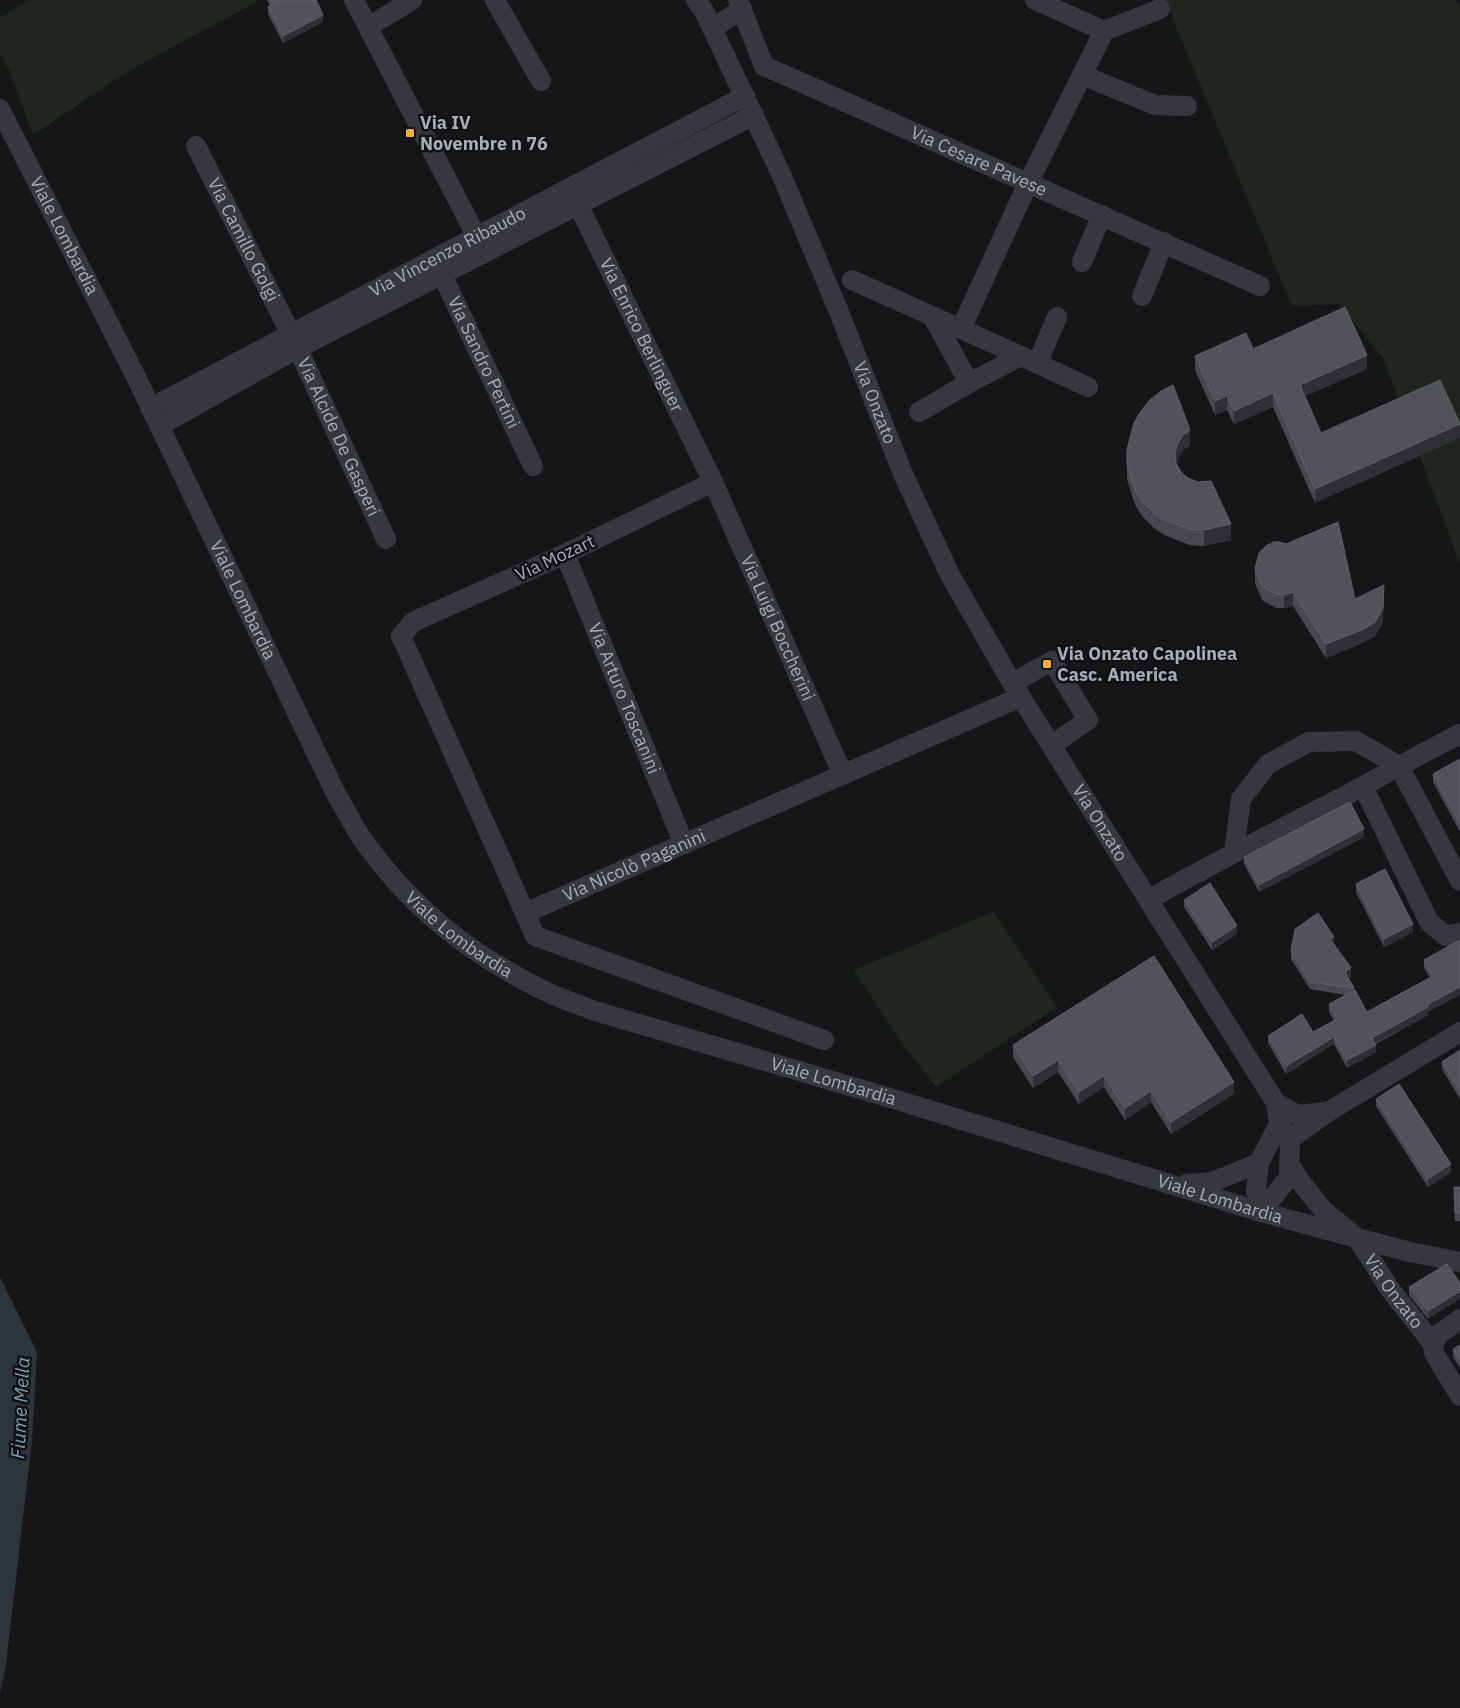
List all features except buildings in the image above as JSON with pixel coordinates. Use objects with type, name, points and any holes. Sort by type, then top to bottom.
[{"type":"street","points":[[354,0],[480,244]]},
{"type":"street","points":[[368,27],[412,0]]},
{"type":"street","points":[[495,0],[541,81]]},
{"type":"street","name":"Via Onzato","points":[[696,0],[713,28],[781,174],[839,312],[903,474],[950,575],[1017,690],[1276,1103]]},
{"type":"street","points":[[1035,0],[1104,31]]},
{"type":"street","points":[[713,28],[740,5]]},
{"type":"street","name":"Via Cesare Pavese","points":[[740,5],[764,66],[1260,286]]},
{"type":"street","points":[[961,329],[1028,183],[1104,31],[1160,9]]},
{"type":"street","points":[[1082,75],[1155,105],[1187,106]]},
{"type":"street","name":"Via Vincenzo Ribaudo","points":[[574,196],[745,96]]},
{"type":"street","name":"Viale Lombardia","points":[[0,109],[154,417],[332,785],[359,833],[395,880],[426,913],[460,941],[502,968],[551,994],[596,1011],[886,1097],[1261,1212],[1410,1252],[1460,1262]]},
{"type":"street","name":"Via Vincenzo Ribaudo","points":[[154,417],[295,341],[574,196],[754,115]]},
{"type":"street","name":"Via Camillo Golgi","points":[[196,146],[295,341]]},
{"type":"street","name":"Via Enrico Berlinguer","points":[[574,196],[713,482]]},
{"type":"street","points":[[1082,262],[1102,216]]},
{"type":"street","points":[[1142,296],[1164,242]]},
{"type":"street","name":"Via Sandro Pertini","points":[[438,266],[532,466]]},
{"type":"street","points":[[852,280],[1088,387]]},
{"type":"street","points":[[933,317],[970,383]]},
{"type":"street","points":[[919,412],[970,383],[1029,360],[1057,317]]},
{"type":"street","name":"Via Alcide De Gasperi","points":[[295,341],[386,539]]},
{"type":"street","name":"Via Mozart","points":[[525,913],[401,636],[413,622],[565,554],[713,482]]},
{"type":"street","name":"Via Luigi Boccherini","points":[[713,482],[843,775]]},
{"type":"street","name":"Via Arturo Toscanini","points":[[565,554],[684,844]]},
{"type":"street","points":[[1017,690],[1052,661],[1088,720],[1052,745]]},
{"type":"street","name":"Via Nicolò Paganini","points":[[525,913],[843,775],[1017,690]]},
{"type":"street","points":[[1148,900],[1234,852],[1460,734]]},
{"type":"street","points":[[1234,852],[1241,799],[1268,764],[1309,742],[1356,741],[1399,766],[1460,881]]},
{"type":"street","points":[[1363,786],[1429,922],[1446,936],[1460,933]]},
{"type":"street","points":[[525,913],[535,936],[824,1040]]},
{"type":"street","points":[[1174,1185],[1212,1182],[1259,1163],[1284,1132],[1328,1112],[1460,1032]]},
{"type":"street","points":[[1276,1103],[1298,1115],[1328,1112]]},
{"type":"street","points":[[1261,1212],[1289,1177],[1284,1132],[1276,1103]]},
{"type":"street","points":[[1259,1163],[1256,1191],[1261,1212]]},
{"type":"street","points":[[1289,1164],[1324,1211],[1357,1238]]},
{"type":"street","name":"Via Onzato","points":[[1357,1238],[1390,1288],[1433,1344],[1434,1353],[1460,1396]]},
{"type":"street","name":"Via Onzato","points":[[1433,1344],[1439,1334],[1460,1319]]},
{"type":"shaded area","points":[[30,0],[256,0],[257,2],[119,77],[33,135],[9,70],[0,54],[0,17]]},
{"type":"shaded area","points":[[1165,0],[1457,0],[1460,8],[1460,564],[1383,358],[1339,304],[1292,306]]},
{"type":"shaded area","points":[[993,912],[1057,1007],[936,1087],[901,1042],[854,970]]},
{"type":"water","name":"Fiume Mella","points":[[0,1277],[37,1352],[32,1440],[6,1665],[0,1693]]},
{"type":"place","name":"Via IV Novembre n 76","points":[[410,133]]},
{"type":"place","name":"Via Onzato Capolinea Casc. America","points":[[1047,664]]}]
